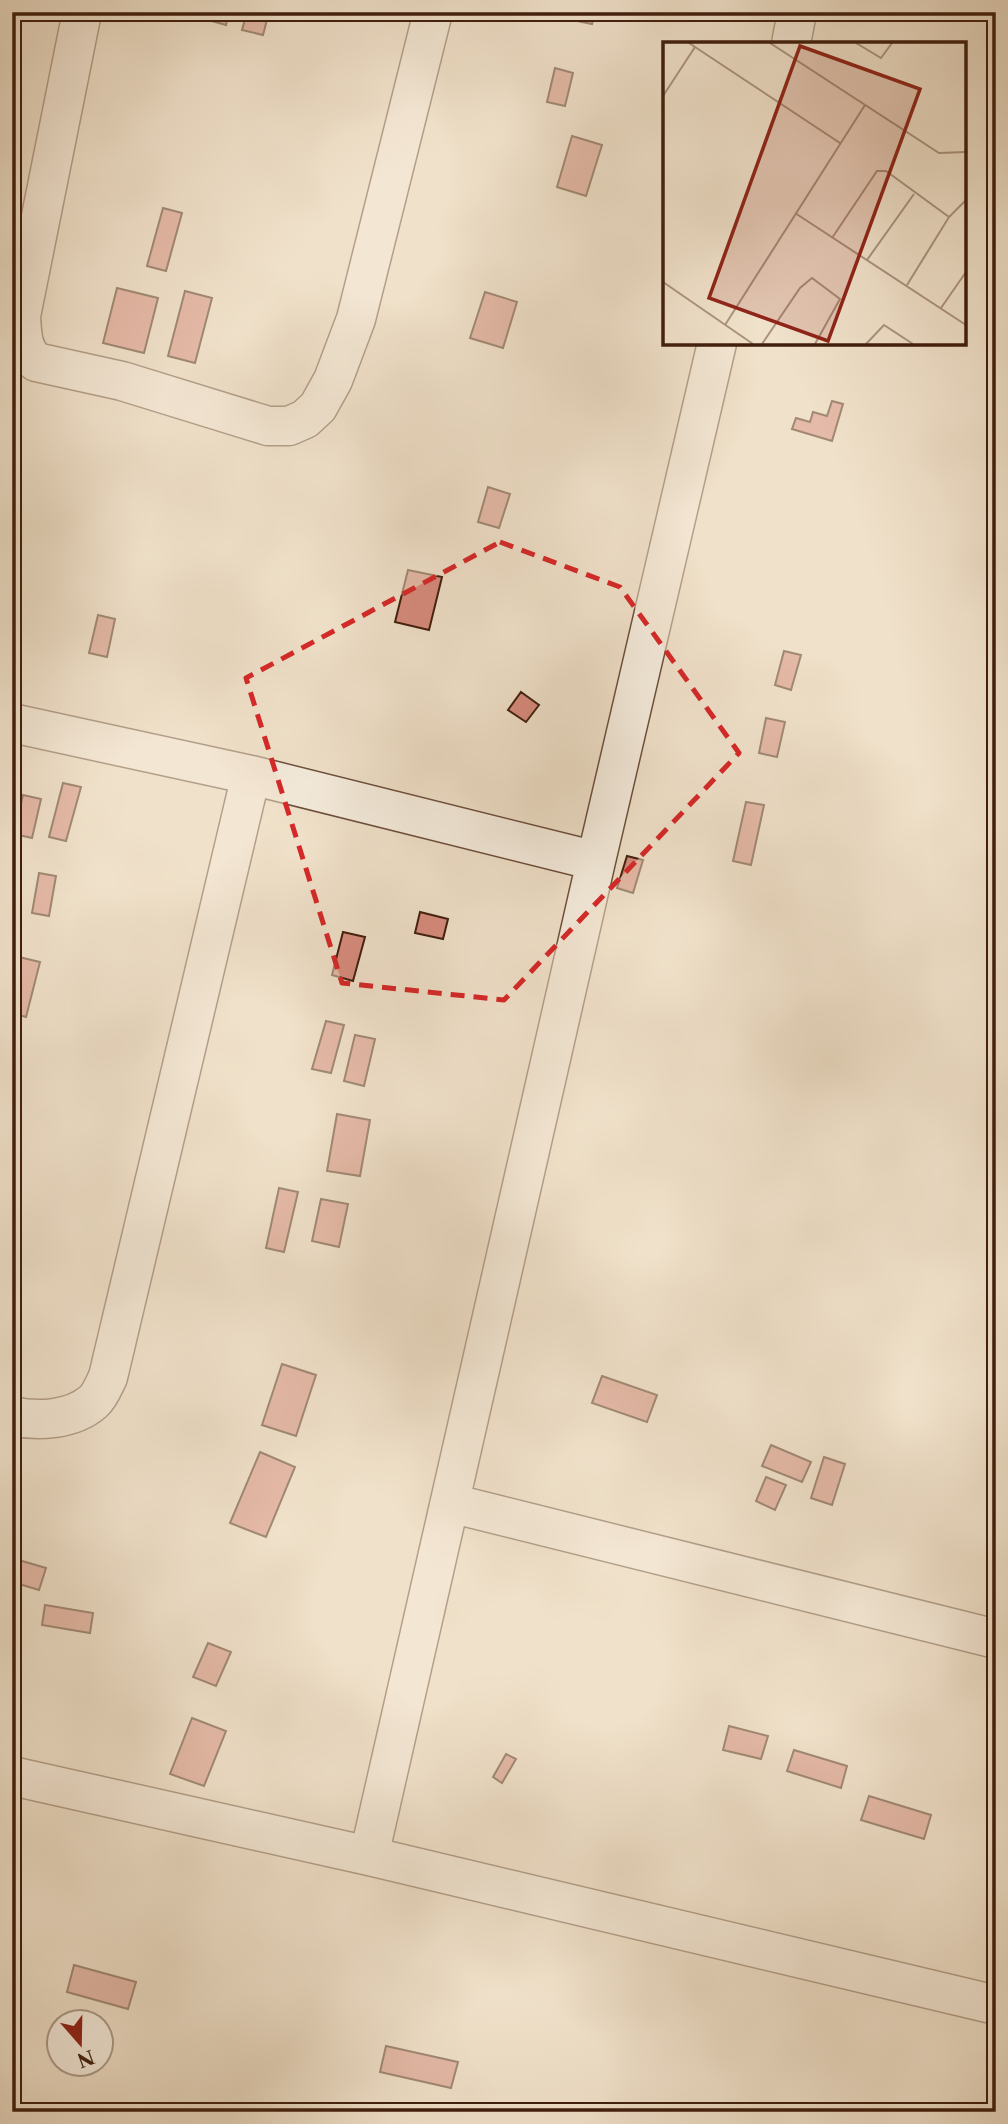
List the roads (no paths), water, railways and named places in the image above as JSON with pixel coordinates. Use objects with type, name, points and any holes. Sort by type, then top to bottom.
[{"type":"street","points":[[82,12],[21,316],[23,342],[29,356],[36,362],[121,381],[268,426],[289,426],[305,419],[318,407],[333,380],[356,319],[433,12]]},
{"type":"street","points":[[791,42],[797,12]]},
{"type":"street","points":[[369,1856],[717,345]]},
{"type":"street","points":[[12,723],[251,775],[596,861]]},
{"type":"street","points":[[12,1416],[29,1420],[59,1417],[79,1410],[95,1401],[108,1377],[251,775]]},
{"type":"street","points":[[450,1503],[996,1639]]},
{"type":"street","points":[[12,1776],[369,1856],[996,2005]]}]
